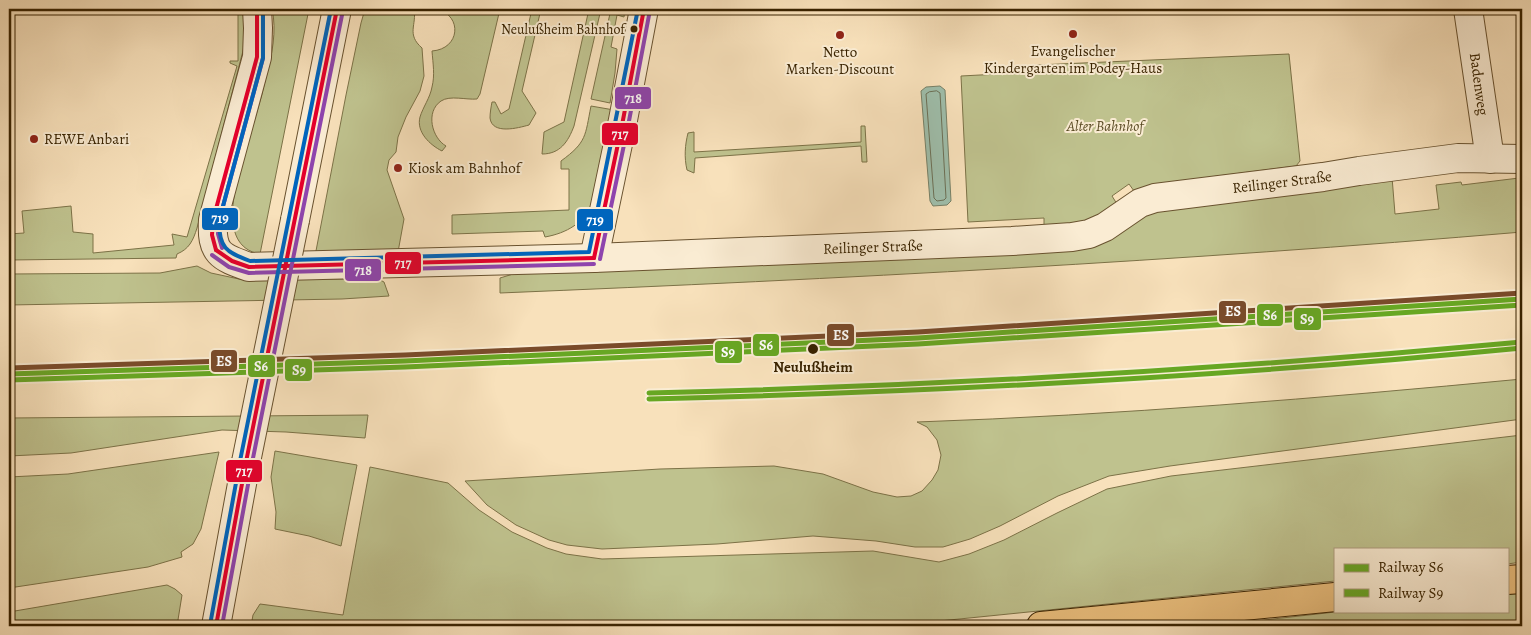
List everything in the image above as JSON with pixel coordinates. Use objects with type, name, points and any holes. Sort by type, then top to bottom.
[{"type":"main road","points":[[1508,580],[1522,578]]},
{"type":"main road","points":[[1040,626],[1334,597]]},
{"type":"street","name":"Reilinger Straße","points":[[257,9],[257,57],[213,220],[212,235],[216,250],[232,261],[249,267],[594,258],[1072,237],[1089,234],[1105,227],[1140,203],[1155,198],[1458,158],[1522,159]]},
{"type":"street","points":[[216,626],[246,462],[337,9]]},
{"type":"street","points":[[594,258],[644,9]]},
{"type":"street","name":"Badenweg","points":[[1468,9],[1490,159]]},
{"type":"green space","points":[[238,9],[244,9],[244,47],[197,228],[188,247],[177,254],[176,258],[9,260],[9,234],[24,233],[22,211],[71,206],[73,232],[93,234],[93,253],[174,245],[172,234],[187,237],[237,66],[230,63],[230,61],[238,61]]},
{"type":"green space","points":[[272,9],[309,9],[260,254],[246,248],[237,238],[233,225],[233,209],[238,175],[270,60],[274,34]]},
{"type":"green space","points":[[365,9],[414,9],[413,34],[417,43],[422,48],[424,76],[420,91],[406,117],[398,137],[396,152],[389,160],[387,170],[404,219],[398,252],[315,256],[346,95]]},
{"type":"green space","points":[[437,9],[500,9],[480,94],[477,99],[445,99],[436,106],[433,112],[432,125],[434,131],[446,146],[442,151],[425,137],[419,123],[433,83],[432,51],[448,45],[453,39],[455,32],[451,18]]},
{"type":"green space","points":[[532,9],[541,9],[522,91],[536,113],[529,125],[512,129],[495,127],[490,118],[492,102],[495,102],[501,114],[509,109]]},
{"type":"green space","points":[[589,9],[601,9],[574,126],[562,146],[554,152],[542,154],[544,132],[564,122]]},
{"type":"green space","points":[[611,9],[625,9],[624,17],[617,15],[611,47],[617,49],[610,103],[591,99]]},
{"type":"green space","name":"Alter Bahnhof","points":[[1289,54],[1300,161],[1296,166],[1156,184],[1134,191],[1129,184],[1112,196],[1117,204],[1091,220],[1077,223],[1044,226],[1044,218],[968,222],[961,76],[1037,72],[1037,65]]},
{"type":"green space","points":[[591,106],[614,110],[594,202],[580,221],[568,230],[545,237],[543,231],[452,234],[452,215],[569,210],[569,169],[561,169],[561,161],[576,149],[584,138]]},
{"type":"green space","points":[[861,126],[865,126],[867,162],[862,162],[861,146],[695,158],[694,173],[687,170],[685,151],[688,133],[694,132],[694,152],[861,142]]},
{"type":"green space","points":[[1522,170],[1522,232],[1267,252],[1011,268],[756,282],[500,293],[500,278],[523,271],[1046,249],[1151,209],[1392,177],[1395,214],[1439,209],[1436,185],[1461,182],[1462,185],[1519,178],[1519,171]]},
{"type":"green space","points":[[197,266],[211,273],[239,279],[378,279],[384,282],[389,296],[342,299],[9,305],[9,274],[160,273]]},
{"type":"green space","points":[[1522,379],[1522,419],[1170,466],[1109,476],[1058,496],[970,539],[943,547],[915,547],[876,541],[813,536],[717,544],[602,549],[567,545],[549,540],[516,525],[487,505],[465,481],[660,469],[774,466],[823,474],[873,492],[897,497],[911,496],[922,491],[932,480],[938,470],[941,455],[937,440],[927,427],[917,422],[1220,405]]},
{"type":"green space","points":[[368,415],[365,438],[286,432],[222,430],[71,453],[9,456],[9,418]]},
{"type":"green space","points":[[1522,435],[1522,562],[1508,564],[1508,548],[1334,548],[1334,581],[890,626],[251,626],[253,615],[260,604],[343,615],[370,467],[448,483],[479,510],[512,532],[547,548],[566,554],[602,559],[873,551],[939,562],[969,554],[1004,540],[1107,489],[1171,476]]},
{"type":"green space","points":[[275,451],[357,465],[341,546],[309,536],[275,529],[276,512],[271,477]]},
{"type":"green space","points":[[219,452],[201,529],[193,544],[181,552],[182,557],[148,567],[9,588],[9,477],[68,474]]},
{"type":"green space","points":[[167,585],[182,595],[177,626],[9,626],[9,612]]},
{"type":"green space","points":[[1522,593],[1522,626],[1211,626],[1335,612],[1508,612],[1508,594]]},
{"type":"water","points":[[940,86],[945,90],[951,201],[947,205],[933,206],[930,201],[921,91],[926,87]]},
{"type":"rail line","name":"S6","points":[[9,374],[405,361],[918,338],[1522,299]]},
{"type":"rail line","name":"S9","points":[[9,380],[405,367],[918,344],[1522,305]]},
{"type":"rail line","name":"S6","points":[[649,393],[868,386],[1086,375],[1413,352],[1522,342]]},
{"type":"rail line","name":"S9","points":[[649,399],[868,392],[1195,375],[1522,348]]},
{"type":"transit line","name":"717","points":[[216,250],[212,235],[213,220],[257,57],[257,9]]},
{"type":"transit line","name":"718","points":[[222,248],[218,234],[219,221],[263,58],[263,9]]},
{"type":"transit line","name":"719","points":[[263,9],[263,58],[219,221],[222,243],[230,252],[250,261],[589,252],[638,9]]},
{"type":"transit line","name":"719","points":[[210,625],[240,461],[331,9]]},
{"type":"transit line","name":"717","points":[[216,626],[246,462],[337,9]]},
{"type":"transit line","name":"717","points":[[594,258],[644,9]]},
{"type":"transit line","name":"718","points":[[222,626],[252,463],[343,10]]},
{"type":"transit line","name":"718","points":[[600,259],[650,10]]},
{"type":"transit line","name":"717","points":[[216,250],[232,261],[249,267],[594,258]]},
{"type":"transit line","name":"718","points":[[212,255],[229,267],[249,273],[594,264]]},
{"type":"transit line","name":"ES","points":[[9,368],[405,355],[918,332],[1522,293]]},
{"type":"place","name":"Neulußheim Bahnhof","points":[[634,29]]},
{"type":"place","name":"Evangelischer Kindergarten im Podey-Haus","points":[[1073,34]]},
{"type":"place","name":"Netto Marken-Discount","points":[[840,35]]},
{"type":"place","name":"REWE Anbari","points":[[34,139]]},
{"type":"place","name":"Kiosk am Bahnhof","points":[[398,168]]},
{"type":"place","name":"Neulußheim","points":[[813,349]]}]
